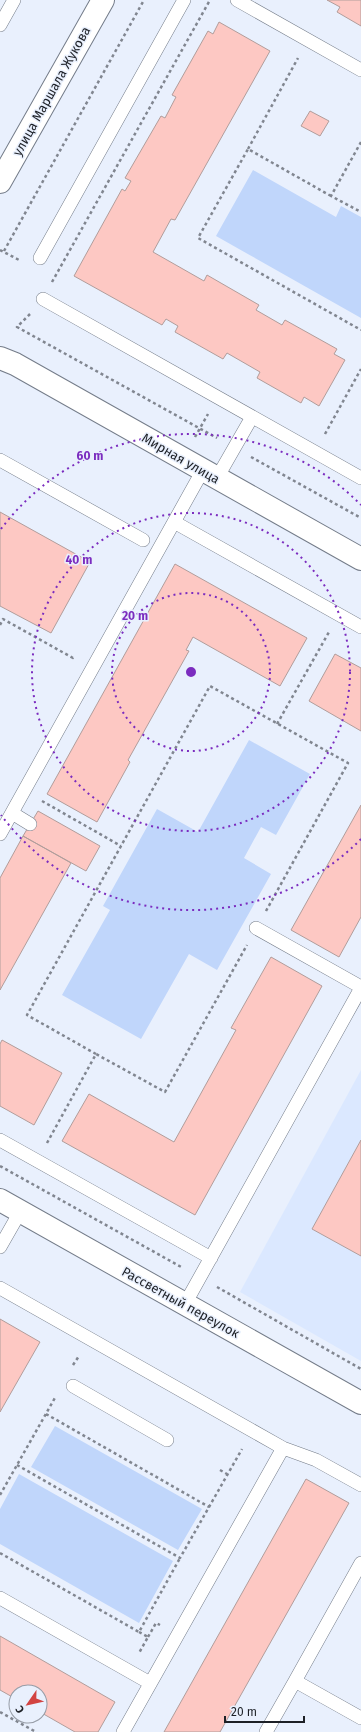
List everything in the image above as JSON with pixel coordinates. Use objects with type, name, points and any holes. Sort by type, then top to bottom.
[{"type":"street","name":"улица Маршала Жукова","points":[[0,182],[103,0]]},
{"type":"street","name":"Мирная улица","points":[[0,358],[15,364],[361,559]]},
{"type":"street","name":"Рассветный переулок","points":[[0,1200],[361,1403]]},
{"type":"lane","points":[[0,25],[14,0]]},
{"type":"lane","points":[[40,258],[184,0]]},
{"type":"lane","points":[[237,0],[361,70]]},
{"type":"lane","points":[[43,299],[361,478]]},
{"type":"lane","points":[[0,834],[174,522],[210,474],[235,447],[252,417]]},
{"type":"lane","points":[[0,460],[143,540]]},
{"type":"lane","points":[[174,522],[361,627]]},
{"type":"lane","points":[[12,813],[30,824]]},
{"type":"lane","points":[[185,1304],[361,988],[256,928]]},
{"type":"lane","points":[[0,1140],[211,1258]]},
{"type":"lane","points":[[0,1247],[20,1212]]},
{"type":"lane","points":[[0,1288],[283,1448],[316,1460],[361,1485]]},
{"type":"lane","points":[[73,1386],[167,1440]]},
{"type":"lane","points":[[123,1732],[283,1448]]},
{"type":"lane","points":[[266,1732],[361,1563]]},
{"type":"lane","points":[[0,1598],[150,1683]]},
{"type":"lane","points":[[295,1681],[361,1718]]},
{"type":"path","points":[[4,251],[144,0]]},
{"type":"path","points":[[209,1],[43,299],[17,327],[361,518]]},
{"type":"path","points":[[308,40],[198,238],[361,330]]},
{"type":"path","points":[[331,196],[361,142]]},
{"type":"path","points":[[248,148],[361,212]]},
{"type":"path","points":[[315,452],[361,369]]},
{"type":"path","points":[[183,459],[218,398]]},
{"type":"path","points":[[277,724],[339,614]]},
{"type":"path","points":[[0,625],[3,619],[73,658],[77,652]]},
{"type":"path","points":[[210,686],[277,724],[348,763],[165,1092],[27,1015],[210,686]]},
{"type":"path","points":[[24,791],[121,846]]},
{"type":"path","points":[[37,1161],[96,1054]]},
{"type":"path","points":[[71,1369],[89,1338]]},
{"type":"path","points":[[0,1495],[57,1395]]},
{"type":"path","points":[[46,1414],[209,1507]]},
{"type":"path","points":[[139,1632],[252,1431]]},
{"type":"path","points":[[17,1465],[180,1558]]},
{"type":"path","points":[[220,1470],[227,1474]]},
{"type":"path","points":[[0,1553],[148,1637],[129,1671]]},
{"type":"path","points":[[0,1712],[36,1732]]},
{"type":"shaded area","points":[[253,170],[336,217],[341,206],[361,217],[361,318],[216,236]]},
{"type":"shaded area","points":[[249,740],[310,774],[276,835],[261,827],[244,858],[271,874],[217,970],[189,954],[141,1039],[62,995],[110,910],[103,906],[157,809],[198,832]]},
{"type":"shaded area","points":[[361,1070],[361,1361],[240,1292]]},
{"type":"shaded area","points":[[55,1426],[202,1509],[178,1550],[31,1467]]},
{"type":"shaded area","points":[[19,1474],[173,1561],[139,1623],[0,1544],[0,1509]]},
{"type":"building","points":[[327,0],[361,0],[361,26],[337,12],[340,7]]},
{"type":"building","points":[[219,22],[270,51],[175,220],[171,219],[153,252],[204,281],[207,275],[259,305],[256,310],[282,325],[285,320],[337,349],[334,354],[345,360],[319,406],[304,397],[301,403],[257,378],[260,372],[227,353],[223,359],[175,332],[178,326],[166,319],[162,325],[74,276],[122,189],[125,191],[131,181],[125,178],[161,116],[165,118],[176,97],[172,95],[208,31],[213,34]]},
{"type":"building","points":[[310,111],[329,121],[320,136],[301,126]]},
{"type":"building","points":[[0,512],[90,562],[51,633],[0,606]]},
{"type":"building","points":[[175,564],[307,638],[280,686],[193,637],[186,650],[189,651],[128,760],[130,762],[97,822],[47,794]]},
{"type":"building","points":[[335,654],[361,668],[361,731],[309,701]]},
{"type":"building","points":[[361,805],[361,917],[339,957],[291,930]]},
{"type":"building","points":[[38,811],[100,846],[86,871],[23,836]]},
{"type":"building","points":[[23,836],[71,863],[0,990],[0,878]]},
{"type":"building","points":[[271,957],[322,986],[195,1215],[62,1141],[89,1094],[174,1142],[236,1030],[231,1028]]},
{"type":"building","points":[[2,1040],[62,1073],[34,1125],[0,1106],[0,1044]]},
{"type":"building","points":[[361,1140],[361,1256],[312,1229]]},
{"type":"building","points":[[0,1319],[40,1342],[0,1412]]},
{"type":"building","points":[[306,1479],[349,1503],[220,1732],[164,1732]]},
{"type":"building","points":[[0,1636],[115,1702],[98,1732],[75,1732],[48,1717],[48,1684],[8,1684],[8,1694],[0,1690]]}]
